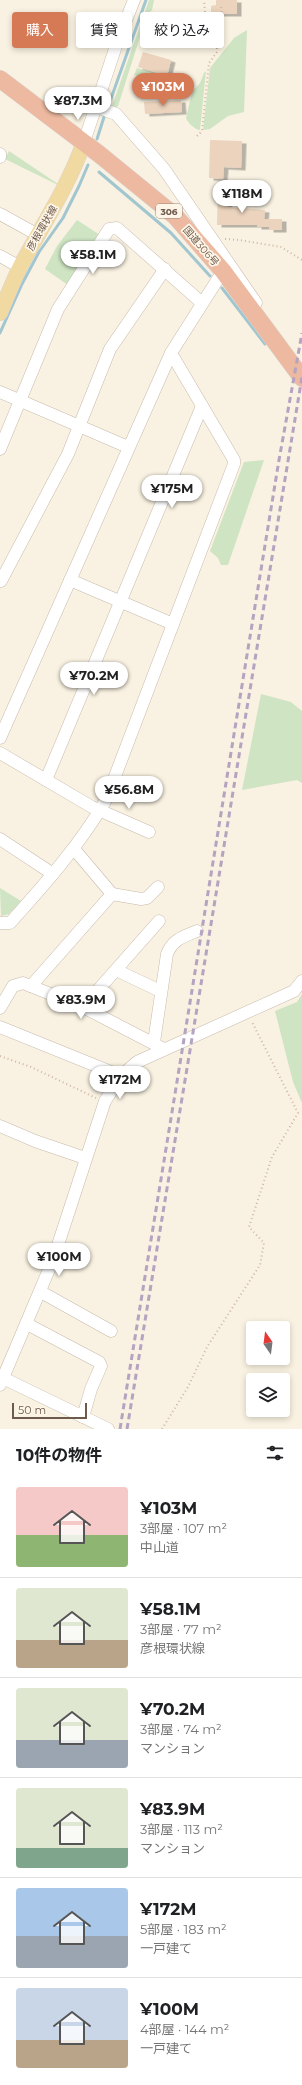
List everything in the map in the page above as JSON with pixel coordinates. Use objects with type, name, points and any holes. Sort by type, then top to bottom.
[{"type":"highway","name":"国道306号","points":[[0,79],[84,142],[175,216],[223,272],[302,378]]},
{"type":"main road","name":"彦根環状線","points":[[0,313],[4,296],[51,214],[76,164],[84,142]]},
{"type":"street","points":[[84,142],[97,107],[117,43],[134,0]]},
{"type":"street","points":[[97,107],[116,114],[164,169],[216,242],[274,329],[302,364]]},
{"type":"street","points":[[0,214],[38,235]]},
{"type":"street","points":[[0,449],[58,309],[109,229],[117,228],[202,303]]},
{"type":"street","points":[[0,256],[20,266]]},
{"type":"street","points":[[0,582],[68,454],[110,349],[164,269]]},
{"type":"street","points":[[0,738],[171,353],[223,272]]},
{"type":"street","points":[[0,923],[10,923],[53,874],[74,849],[106,800],[234,464],[234,460],[171,353]]},
{"type":"street","points":[[0,392],[128,447]]},
{"type":"street","points":[[46,780],[202,406]]},
{"type":"street","points":[[70,580],[173,624]]},
{"type":"street","points":[[0,753],[92,807],[149,832]]},
{"type":"street","points":[[0,839],[53,874]]},
{"type":"street","points":[[74,849],[112,894],[141,899],[147,898],[158,887]]},
{"type":"street","points":[[31,986],[112,894]]},
{"type":"street","points":[[83,1007],[159,921]]},
{"type":"street","points":[[159,1045],[167,954],[171,945],[178,939],[197,931]]},
{"type":"street","points":[[116,970],[156,989]]},
{"type":"street","points":[[108,1429],[1,1381],[5,1359],[25,1326],[41,1292],[71,1209],[85,1158],[105,1101],[121,1076],[136,1062],[159,1045],[248,1013],[294,992],[302,981]]},
{"type":"street","points":[[0,1008],[12,986],[23,983],[83,1007],[159,1045]]},
{"type":"street","points":[[0,1027],[121,1076]]},
{"type":"street","points":[[0,1126],[35,1142],[85,1158]]},
{"type":"street","points":[[41,1292],[111,1331]]},
{"type":"street","points":[[25,1326],[99,1362],[101,1366],[91,1389],[83,1417]]},
{"type":"path","points":[[204,0],[205,12]]},
{"type":"path","points":[[221,4],[222,12]]},
{"type":"path","points":[[197,136],[202,131],[209,63],[217,52],[217,48]]},
{"type":"path","points":[[216,242],[221,239],[240,240],[281,247],[302,260]]},
{"type":"path","points":[[162,1429],[188,1387],[207,1347],[260,1265],[264,1243],[249,1227],[272,1157],[298,1113],[248,1013]]},
{"type":"path","points":[[0,1056],[31,1067],[105,1101]]},
{"type":"green space","points":[[149,0],[154,0],[152,10],[150,12],[145,12]]},
{"type":"green space","points":[[140,26],[140,37],[118,106],[114,110],[111,109]]},
{"type":"green space","points":[[247,30],[244,112],[228,116],[210,129],[203,130],[210,68],[234,38]]},
{"type":"green space","points":[[137,68],[166,76],[165,82],[134,75]]},
{"type":"green space","points":[[206,71],[200,130],[192,126],[186,118],[192,92],[200,83]]},
{"type":"green space","points":[[9,151],[58,184],[58,185],[5,159]]},
{"type":"green space","points":[[77,220],[100,235],[68,285],[45,269],[57,246]]},
{"type":"green space","points":[[264,460],[228,565],[221,565],[218,558],[210,551],[244,462]]},
{"type":"green space","points":[[261,694],[291,702],[302,711],[302,783],[297,780],[242,790]]},
{"type":"green space","points":[[0,888],[21,901],[9,914],[1,916]]},
{"type":"green space","points":[[302,994],[302,1103],[293,1082],[275,1011],[297,1002]]},
{"type":"building","points":[[216,0],[237,0],[237,14],[211,12],[211,6],[216,5]]},
{"type":"building","points":[[143,52],[171,60],[167,76],[138,67]]},
{"type":"building","points":[[181,100],[182,112],[145,114],[144,102]]},
{"type":"building","points":[[210,140],[242,141],[241,168],[224,167],[223,179],[209,178]]},
{"type":"building","points":[[218,186],[227,186],[228,207],[265,210],[264,219],[282,219],[282,230],[269,230],[269,227],[257,227],[257,225],[217,225]]},
{"type":"waterway","points":[[108,107],[146,0]]},
{"type":"waterway","points":[[97,139],[105,114]]},
{"type":"waterway","points":[[0,333],[22,284],[39,252],[63,218],[88,165]]},
{"type":"waterway","points":[[99,172],[171,233],[210,276]]},
{"type":"waterway","points":[[222,288],[265,344]]},
{"type":"railway","points":[[120,1429],[279,460],[302,333]]},
{"type":"railway","points":[[127,1429],[302,377]]}]
